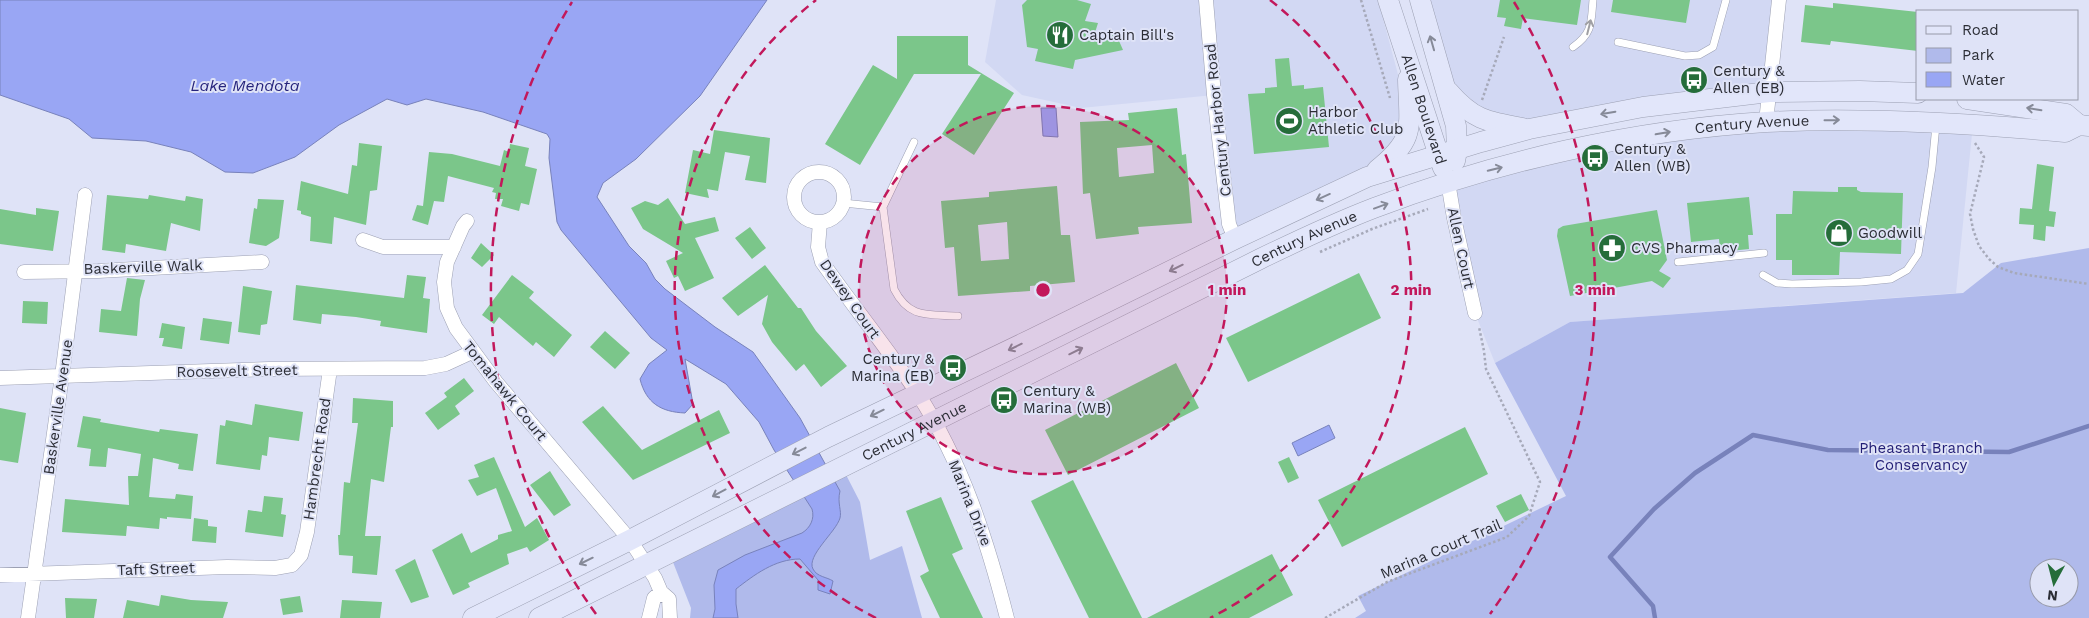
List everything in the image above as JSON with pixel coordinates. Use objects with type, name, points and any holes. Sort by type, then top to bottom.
[{"type":"main road","name":"Allen Boulevard","points":[[1388,0],[1448,182]]},
{"type":"main road","name":"Allen Boulevard","points":[[1420,0],[1456,126],[1457,150],[1448,182]]},
{"type":"main road","points":[[1367,177],[1401,149],[1408,134],[1408,62]]},
{"type":"main road","points":[[1444,87],[1465,110],[1482,120],[1530,129]]},
{"type":"main road","name":"Century Avenue","points":[[473,618],[630,540],[837,432],[1367,177],[1530,129],[1642,106],[1769,92],[1860,90],[1916,93]]},
{"type":"main road","name":"Century Avenue","points":[[1974,100],[2066,114],[2084,125]]},
{"type":"main road","name":"Century Avenue","points":[[539,618],[1175,300],[1373,208],[1448,182],[1609,142],[1672,132],[1766,122],[1834,120],[1937,122],[2065,132],[2084,125]]},
{"type":"street","name":"Century Harbor Road","points":[[1206,0],[1214,95],[1229,224],[1235,239]]},
{"type":"street","points":[[1766,122],[1780,0]]},
{"type":"street","points":[[815,172],[831,175],[842,187],[843,203],[835,216],[820,222],[804,217],[794,203],[796,186],[801,179],[815,172]]},
{"type":"street","name":"Allen Court","points":[[1448,182],[1475,313]]},
{"type":"street","name":"Baskerville Avenue","points":[[28,618],[85,195]]},
{"type":"street","name":"Tomahawk Court","points":[[467,221],[447,262],[444,282],[447,308],[456,328],[472,352],[630,540],[661,592],[669,599],[670,618]]},
{"type":"street","name":"Dewey Court","points":[[820,222],[818,248],[822,262],[917,394]]},
{"type":"street","points":[[364,240],[383,247],[454,247]]},
{"type":"street","name":"Baskerville Walk","points":[[24,272],[98,271],[262,262]]},
{"type":"street","name":"Roosevelt Street","points":[[0,378],[269,369],[330,370],[432,367],[446,364],[472,352]]},
{"type":"street","name":"Hambrecht Road","points":[[303,549],[330,370]]},
{"type":"street","name":"Marina Drive","points":[[917,394],[962,477],[993,560],[1008,618]]},
{"type":"street","name":"Taft Street","points":[[0,574],[227,567],[284,568],[295,563],[303,549]]},
{"type":"street","points":[[649,618],[654,598],[661,592]]},
{"type":"lane","points":[[1573,47],[1584,40],[1590,31],[1593,0]]},
{"type":"lane","points":[[1618,42],[1685,56],[1699,55],[1713,48],[1726,0]]},
{"type":"lane","points":[[1763,275],[1777,282],[1792,284],[1861,282],[1891,279],[1907,270],[1918,254],[1937,122]]},
{"type":"lane","points":[[914,142],[883,207],[894,289],[899,300],[916,313],[958,316]]},
{"type":"lane","points":[[843,203],[883,207]]},
{"type":"lane","points":[[1678,262],[1764,253]]},
{"type":"path","points":[[1361,0],[1392,106]]},
{"type":"path","points":[[1481,104],[1504,37]]},
{"type":"path","points":[[1972,140],[1979,147],[1984,158],[1970,214],[1972,229],[1979,246],[1989,259],[1998,268],[2014,273],[2089,284]]},
{"type":"path","name":"Marina Court Trail","points":[[1325,618],[1387,582],[1507,537],[1529,516],[1540,482],[1486,369],[1484,351],[1475,313]]},
{"type":"shaded area","points":[[996,0],[1378,0],[1407,108],[1401,149],[1235,239],[1214,95],[1081,108],[1022,95],[985,62]]},
{"type":"shaded area","points":[[1420,0],[1779,0],[1769,92],[1529,129],[1465,110]]},
{"type":"shaded area","points":[[1973,124],[1956,293],[1570,322],[1495,363],[1475,313],[1448,182],[1672,132]]},
{"type":"green space","name":"Pheasant Branch Conservancy","points":[[2089,248],[2089,618],[1355,618],[1366,611],[1358,596],[1566,496],[1495,363],[1570,322],[1963,293],[2001,263]]},
{"type":"green space","points":[[842,467],[860,502],[870,560],[902,546],[922,618],[690,618],[691,608],[669,552]]},
{"type":"water","name":"Lake Mendota","points":[[0,0],[767,0],[700,96],[636,159],[603,183],[597,197],[629,246],[646,263],[655,279],[665,289],[715,327],[753,352],[800,418],[840,491],[840,518],[817,551],[812,564],[817,574],[833,581],[830,594],[818,590],[818,580],[800,559],[791,560],[765,569],[736,589],[738,618],[713,618],[715,609],[714,585],[718,570],[745,555],[802,533],[811,523],[812,509],[774,450],[759,422],[726,384],[685,359],[693,404],[685,413],[662,408],[656,405],[646,394],[640,379],[649,364],[667,350],[651,338],[561,230],[557,222],[549,158],[550,139],[547,134],[483,112],[426,99],[407,105],[387,99],[339,125],[295,157],[253,173],[225,172],[191,152],[146,141],[92,138],[69,119],[0,95]]},
{"type":"water","points":[[1041,108],[1056,108],[1058,137],[1043,136]]},
{"type":"water","points":[[1329,425],[1335,438],[1298,456],[1292,443]]},
{"type":"building","name":"Captain Bill's","points":[[1027,0],[1077,0],[1091,4],[1085,21],[1098,23],[1093,39],[1116,34],[1123,50],[1075,60],[1073,69],[1035,61],[1038,49],[1027,47],[1022,5]]},
{"type":"building","points":[[1500,0],[1581,0],[1577,25],[1523,18],[1521,29],[1504,26],[1506,18],[1497,17]]},
{"type":"building","points":[[1613,0],[1690,0],[1686,23],[1611,12]]},
{"type":"building","points":[[1833,3],[1916,12],[1916,51],[1831,41],[1830,45],[1801,42],[1805,5],[1833,8]]},
{"type":"building","points":[[897,36],[968,36],[968,65],[1014,93],[974,155],[942,134],[981,74],[914,74],[860,165],[825,144],[873,65],[897,79]]},
{"type":"building","name":"Harbor Athletic Club","points":[[1289,58],[1292,86],[1304,85],[1304,89],[1323,87],[1329,147],[1254,154],[1248,94],[1265,93],[1265,88],[1277,87],[1275,59]]},
{"type":"building","points":[[1177,108],[1182,155],[1186,154],[1192,223],[1138,227],[1139,234],[1096,239],[1090,193],[1083,194],[1080,122],[1129,120],[1128,113]],"holes":[[[1152,145],[1154,173],[1119,177],[1117,148]]]},
{"type":"building","points":[[714,130],[770,138],[766,183],[745,180],[750,156],[725,152],[718,191],[707,189],[709,198],[685,193],[693,150],[710,154]]},
{"type":"building","points":[[359,143],[382,146],[377,190],[370,191],[366,225],[334,217],[332,244],[310,241],[311,217],[301,214],[301,211],[297,210],[301,181],[348,194],[352,165],[357,166]]},
{"type":"building","points":[[510,144],[529,148],[525,166],[537,169],[529,205],[521,203],[519,211],[501,206],[503,199],[495,199],[496,193],[492,192],[494,188],[448,176],[444,202],[434,201],[428,225],[412,220],[417,205],[423,206],[429,152],[452,154],[500,166],[504,150],[509,152]]},
{"type":"building","points":[[2037,164],[2054,167],[2049,211],[2056,212],[2054,227],[2046,226],[2045,241],[2033,239],[2034,225],[2019,224],[2020,208],[2032,209]]},
{"type":"building","points":[[1057,186],[1061,235],[1070,235],[1075,282],[1030,286],[1030,291],[958,296],[954,247],[945,248],[941,201],[989,197],[989,192]],"holes":[[[1007,222],[1009,259],[981,261],[978,225]]]},
{"type":"building","name":"Goodwill","points":[[1838,187],[1857,187],[1857,190],[1861,192],[1903,193],[1901,254],[1840,252],[1839,275],[1792,275],[1792,260],[1776,260],[1776,214],[1792,214],[1793,191],[1838,192]]},
{"type":"building","points":[[107,195],[148,199],[149,195],[185,201],[186,196],[203,199],[200,231],[171,223],[166,251],[126,244],[125,253],[102,250]]},
{"type":"building","points":[[1749,197],[1753,235],[1748,235],[1749,249],[1720,252],[1719,239],[1691,242],[1687,203]]},
{"type":"building","points":[[668,198],[685,224],[715,217],[719,231],[695,238],[714,278],[685,291],[678,276],[674,278],[666,261],[683,253],[643,229],[631,208],[645,201],[658,205]]},
{"type":"building","points":[[258,199],[284,200],[279,238],[266,246],[249,243],[254,208],[257,209]]},
{"type":"building","points":[[36,208],[59,211],[53,251],[0,244],[0,209],[36,215]]},
{"type":"building","name":"CVS Pharmacy","points":[[1657,210],[1667,260],[1659,271],[1671,278],[1663,288],[1652,281],[1570,296],[1557,236],[1558,229],[1563,226]]},
{"type":"building","points":[[750,227],[766,248],[752,259],[735,238]]},
{"type":"building","points":[[481,243],[494,255],[482,267],[471,258]]},
{"type":"building","points":[[765,265],[798,308],[801,308],[816,331],[847,366],[821,387],[804,364],[796,371],[772,342],[762,324],[768,295],[738,316],[722,298]]},
{"type":"building","points":[[1359,273],[1381,318],[1248,382],[1226,338]]},
{"type":"building","points":[[407,275],[426,277],[423,298],[430,299],[427,333],[380,326],[381,321],[356,317],[322,314],[321,324],[293,320],[296,285],[404,298]]},
{"type":"building","points":[[512,275],[534,292],[529,298],[572,335],[554,357],[536,342],[533,346],[499,317],[494,324],[482,315]]},
{"type":"building","points":[[127,278],[145,280],[140,299],[137,336],[99,332],[101,309],[121,311]]},
{"type":"building","points":[[243,286],[272,291],[267,324],[261,325],[260,335],[238,332]]},
{"type":"building","points":[[23,301],[48,302],[47,324],[22,323]]},
{"type":"building","points":[[203,318],[232,322],[229,344],[200,340]]},
{"type":"building","points":[[162,323],[185,327],[182,349],[162,346],[164,338],[159,338]]},
{"type":"building","points":[[605,331],[630,353],[615,369],[590,347]]},
{"type":"building","points":[[1176,363],[1199,408],[1068,475],[1045,430]]},
{"type":"building","points":[[464,378],[474,391],[455,406],[460,414],[438,430],[425,413],[447,397],[444,393]]},
{"type":"building","points":[[353,398],[393,401],[393,427],[391,427],[384,482],[371,479],[365,536],[381,536],[377,575],[352,573],[353,556],[339,555],[338,535],[340,535],[344,482],[350,483],[358,423],[352,423]]},
{"type":"building","points":[[255,404],[303,412],[299,441],[269,437],[267,456],[262,455],[260,470],[216,464],[220,425],[225,426],[226,420],[252,425]]},
{"type":"building","points":[[603,406],[642,450],[719,410],[730,433],[633,480],[582,422]]},
{"type":"building","points":[[0,408],[26,413],[18,463],[0,460]]},
{"type":"building","points":[[83,416],[101,419],[100,422],[159,432],[160,429],[198,434],[193,471],[178,469],[179,464],[153,458],[149,497],[175,499],[176,494],[193,496],[191,519],[160,518],[159,529],[127,526],[126,536],[62,532],[65,499],[129,505],[128,476],[138,476],[141,454],[108,448],[106,467],[89,466],[91,449],[77,447]]},
{"type":"building","points":[[1465,427],[1488,474],[1342,547],[1318,500]]},
{"type":"building","points":[[494,457],[525,527],[537,518],[549,540],[530,552],[527,547],[507,554],[509,564],[468,583],[470,587],[453,595],[432,550],[462,533],[471,553],[498,539],[498,535],[512,531],[496,488],[477,496],[468,480],[479,477],[474,465]]},
{"type":"building","points":[[1289,457],[1299,478],[1288,483],[1278,462]]},
{"type":"building","points":[[550,471],[571,505],[554,516],[530,485]]},
{"type":"building","points":[[1073,480],[1142,618],[1089,618],[1031,501]]},
{"type":"building","points":[[1521,494],[1529,510],[1505,522],[1496,506]]},
{"type":"building","points":[[264,496],[283,498],[281,514],[286,515],[283,537],[245,532],[248,510],[262,512]]},
{"type":"building","points":[[941,497],[963,549],[952,554],[983,618],[940,618],[920,576],[929,571],[906,511]]},
{"type":"building","points":[[194,518],[208,520],[208,526],[217,527],[216,543],[192,541]]},
{"type":"building","points":[[1272,554],[1293,595],[1249,618],[1147,618]]},
{"type":"building","points":[[415,559],[429,597],[411,603],[395,570]]},
{"type":"building","points":[[161,595],[191,600],[228,602],[223,618],[123,618],[127,600],[159,606]]},
{"type":"building","points":[[300,596],[303,612],[283,615],[280,599]]},
{"type":"building","points":[[65,598],[97,599],[94,618],[66,618]]},
{"type":"building","points":[[342,600],[382,602],[380,618],[340,618]]},
{"type":"waterway","points":[[1655,618],[1653,606],[1610,557],[1654,509],[1695,473],[1753,435],[1828,450],[2009,452],[2089,426]]},
{"type":"place","name":"Captain Bill's","points":[[1060,35]]},
{"type":"place","name":"Century & Allen (EB)","points":[[1694,80]]},
{"type":"place","name":"Harbor Athletic Club","points":[[1289,121]]},
{"type":"place","name":"Century & Allen (WB)","points":[[1595,158]]},
{"type":"place","name":"Goodwill","points":[[1839,233]]},
{"type":"place","name":"CVS Pharmacy","points":[[1612,248]]},
{"type":"place","name":"Century & Marina (EB)","points":[[953,368]]},
{"type":"place","name":"Century & Marina (WB)","points":[[1004,400]]}]
